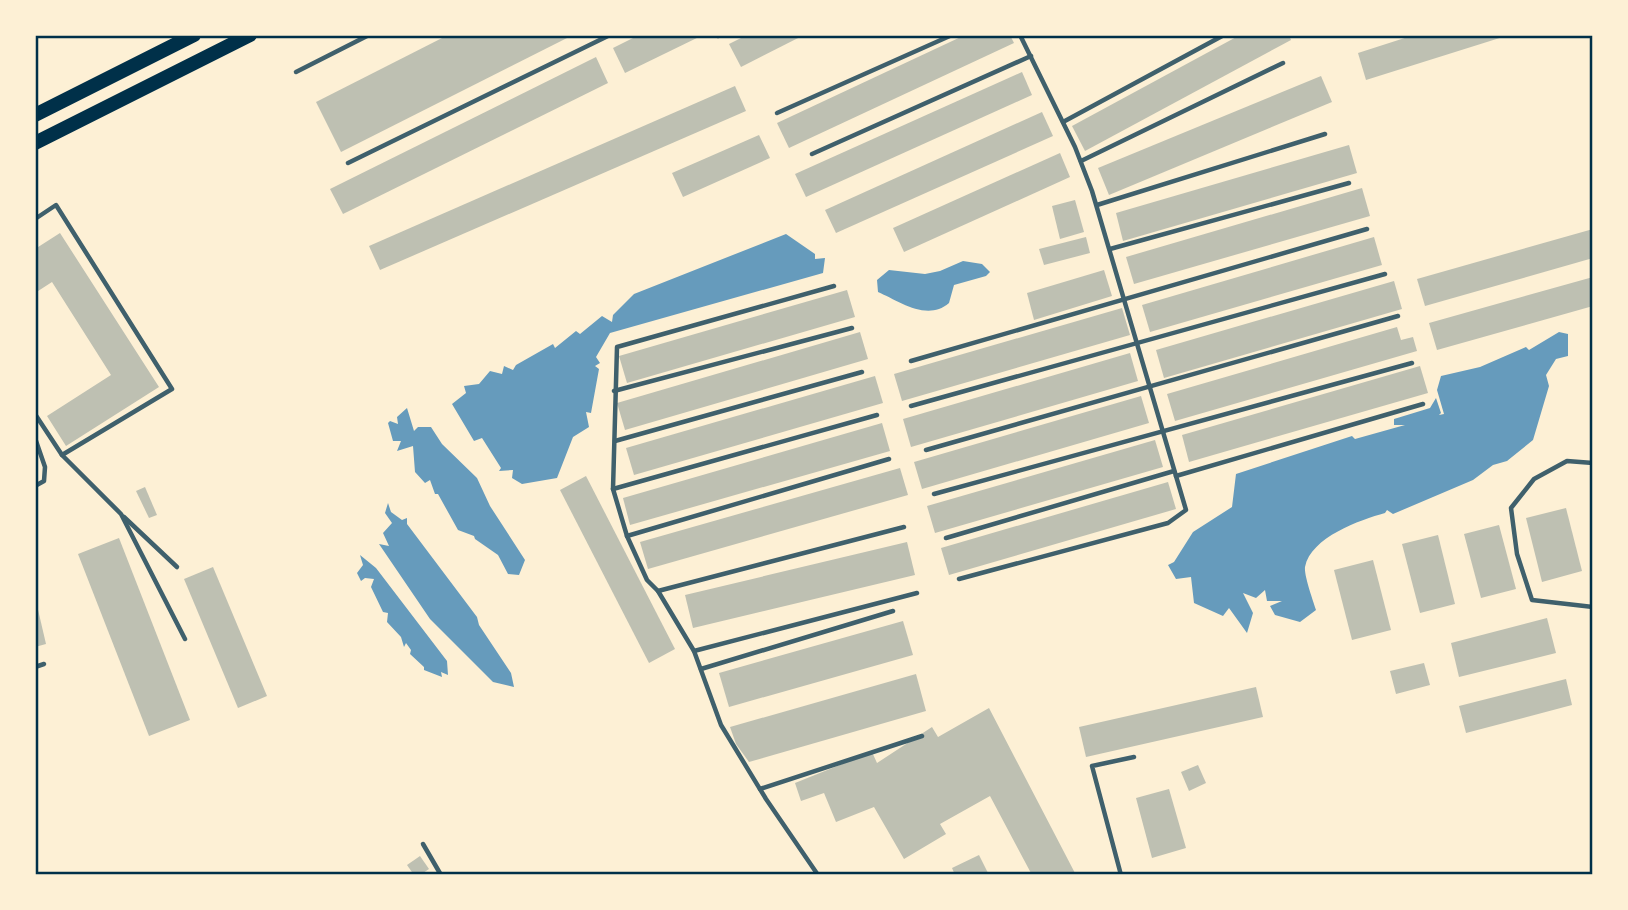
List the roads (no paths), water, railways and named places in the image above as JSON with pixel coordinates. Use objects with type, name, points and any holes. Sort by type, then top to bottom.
[{"type":"main road","points":[[35,115],[194,35]]},
{"type":"main road","points":[[35,143],[250,35]]},
{"type":"lane","points":[[296,72],[369,35]]},
{"type":"lane","points":[[348,163],[610,35]]},
{"type":"lane","points":[[777,114],[952,35]]},
{"type":"lane","points":[[959,579],[1168,523],[1186,510],[1097,205],[1081,161],[1020,35]]},
{"type":"lane","points":[[1063,122],[1224,35]]},
{"type":"lane","points":[[812,154],[1031,56]]},
{"type":"lane","points":[[1081,161],[1283,63]]},
{"type":"lane","points":[[1097,205],[1325,134]]},
{"type":"lane","points":[[1110,250],[1349,183]]},
{"type":"lane","points":[[35,219],[56,205],[172,389],[62,456]]},
{"type":"lane","points":[[911,361],[1367,229]]},
{"type":"lane","points":[[911,406],[1385,274]]},
{"type":"lane","points":[[818,875],[721,725],[694,651],[658,591],[647,580],[627,536],[613,489],[614,391],[617,347],[834,286]]},
{"type":"lane","points":[[926,450],[1398,316]]},
{"type":"lane","points":[[614,391],[852,328]]},
{"type":"lane","points":[[934,494],[1412,363]]},
{"type":"lane","points":[[615,441],[862,372]]},
{"type":"lane","points":[[946,538],[1423,404]]},
{"type":"lane","points":[[35,414],[62,456],[177,567]]},
{"type":"lane","points":[[613,489],[877,415]]},
{"type":"lane","points":[[35,438],[46,475],[44,481],[35,486]]},
{"type":"lane","points":[[627,536],[889,459]]},
{"type":"lane","points":[[1593,463],[1567,461],[1534,479],[1511,508],[1517,554],[1532,600],[1593,607]]},
{"type":"lane","points":[[121,514],[185,639]]},
{"type":"lane","points":[[658,591],[904,527]]},
{"type":"lane","points":[[694,651],[917,593]]},
{"type":"lane","points":[[701,669],[893,611]]},
{"type":"lane","points":[[35,667],[44,664]]},
{"type":"lane","points":[[760,789],[922,736]]},
{"type":"lane","points":[[1121,875],[1092,766],[1134,757]]},
{"type":"lane","points":[[423,844],[441,875]]},
{"type":"water","points":[[786,234],[815,254],[815,259],[825,258],[823,273],[610,333],[596,357],[600,363],[595,366],[599,369],[591,413],[586,412],[589,427],[573,437],[557,478],[522,484],[512,478],[513,470],[499,471],[501,468],[482,438],[474,441],[452,404],[466,393],[464,386],[479,384],[490,371],[502,374],[504,366],[513,370],[516,365],[553,344],[555,348],[576,331],[580,334],[602,316],[612,322],[613,315],[634,294]]},
{"type":"water","points":[[963,261],[982,264],[990,272],[986,276],[954,285],[949,303],[932,311],[913,308],[878,292],[877,280],[889,270],[925,274]]},
{"type":"water","points":[[1559,332],[1568,334],[1568,356],[1556,359],[1546,375],[1549,386],[1533,440],[1507,461],[1493,465],[1473,480],[1393,514],[1387,510],[1350,525],[1326,539],[1309,556],[1305,567],[1316,610],[1300,622],[1275,615],[1270,606],[1282,601],[1267,601],[1265,590],[1256,598],[1243,593],[1253,613],[1247,633],[1229,608],[1223,616],[1194,603],[1191,577],[1176,579],[1168,565],[1174,562],[1193,532],[1232,507],[1236,474],[1352,436],[1355,439],[1405,425],[1394,425],[1394,419],[1430,408],[1436,398],[1441,413],[1439,415],[1444,414],[1437,390],[1441,376],[1480,367],[1526,347],[1529,350]]},
{"type":"water","points":[[407,408],[414,431],[418,427],[431,427],[442,444],[477,478],[490,506],[525,560],[519,575],[508,574],[498,555],[474,536],[458,530],[438,494],[435,494],[430,480],[425,483],[415,472],[413,446],[397,451],[401,441],[393,441],[388,423],[390,421],[398,424],[397,417]]},
{"type":"water","points":[[388,503],[391,512],[402,520],[407,518],[407,524],[477,617],[479,625],[511,673],[514,687],[493,682],[430,619],[379,544],[389,546],[383,533],[392,523],[385,513]]},
{"type":"water","points":[[360,555],[376,568],[447,661],[448,675],[441,672],[442,677],[424,670],[410,654],[411,650],[406,643],[404,647],[401,637],[387,622],[388,613],[383,612],[371,587],[374,579],[365,578],[361,581],[357,573],[363,565]]}]
